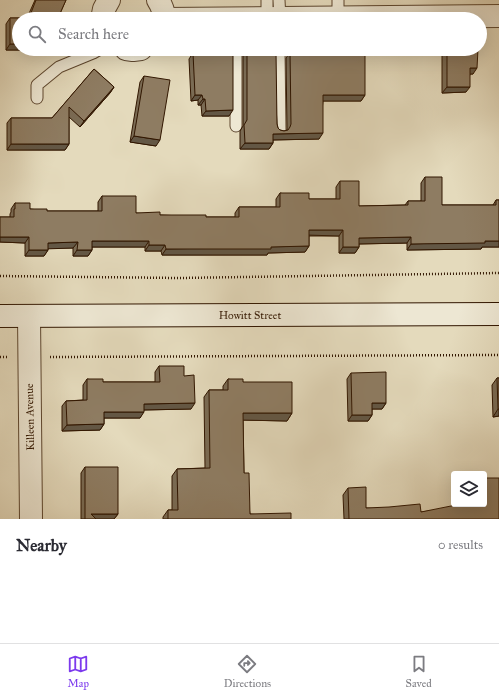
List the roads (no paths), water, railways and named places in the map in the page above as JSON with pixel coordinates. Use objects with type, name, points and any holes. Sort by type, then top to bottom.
[{"type":"street","points":[[103,12],[108,0]]},
{"type":"street","points":[[158,0],[164,12]]},
{"type":"street","points":[[274,11],[338,9],[407,12]]},
{"type":"street","points":[[487,15],[499,16]]},
{"type":"street","name":"Howitt Street","points":[[0,316],[499,314]]},
{"type":"street","name":"Killeen Avenue","points":[[29,316],[31,519]]},
{"type":"lane","points":[[37,98],[37,85],[59,67],[86,56]]},
{"type":"lane","points":[[236,56],[236,126]]},
{"type":"lane","points":[[280,56],[280,130]]}]
